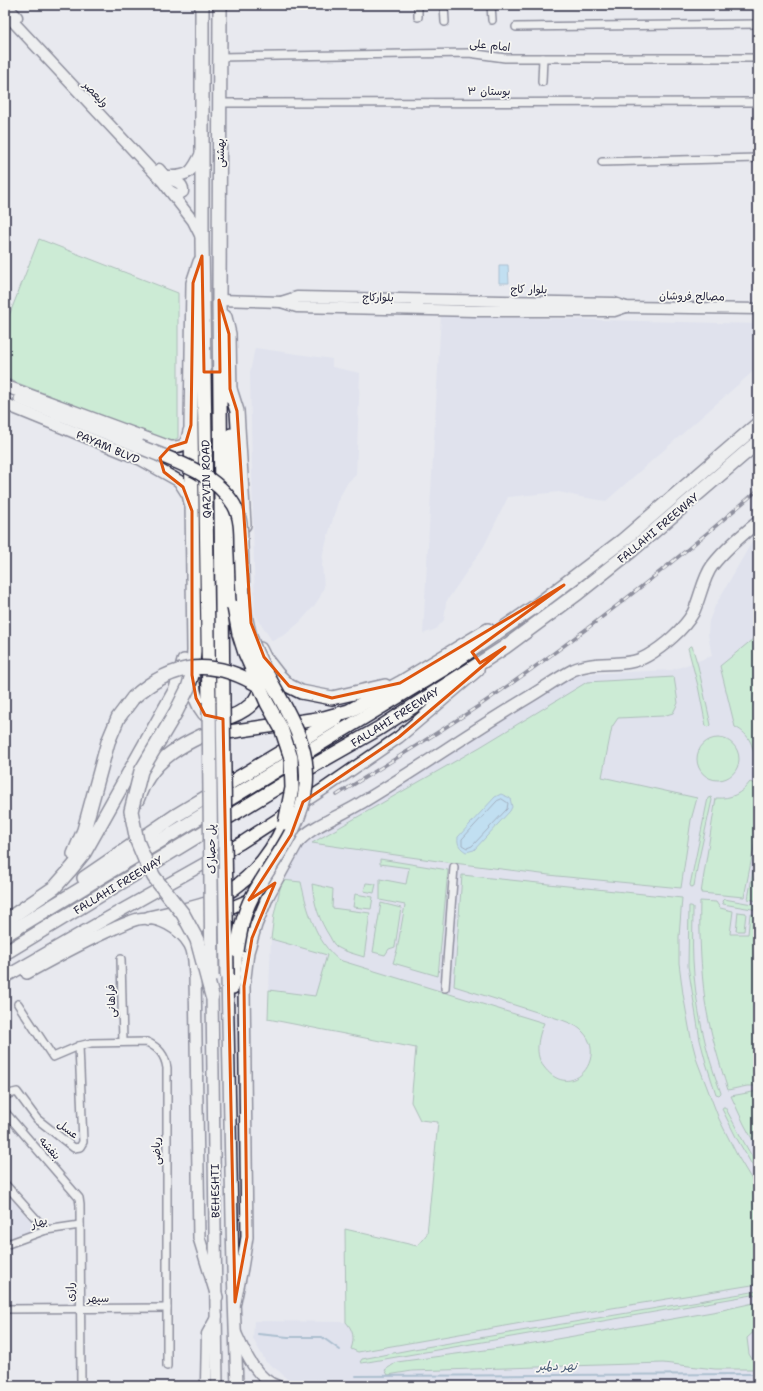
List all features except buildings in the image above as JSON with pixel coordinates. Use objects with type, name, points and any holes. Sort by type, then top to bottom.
[{"type":"highway","name":"بهشتی","points":[[202,5],[202,256]]},
{"type":"highway","name":"بهشتی","points":[[219,300],[220,5]]},
{"type":"highway","points":[[202,256],[192,283],[191,425],[194,609],[194,650],[192,675],[188,688],[176,712],[141,771],[131,811],[137,841],[145,860],[154,877],[184,914],[197,940],[212,996]]},
{"type":"highway","name":"QAZVIN ROAD","points":[[202,256],[209,702]]},
{"type":"highway","points":[[150,918],[205,904],[229,892],[243,882],[255,871],[277,840],[285,823],[292,788],[290,754],[281,728],[267,703],[244,653],[234,607],[229,334],[219,300]]},
{"type":"highway","name":"QAZVIN ROAD","points":[[219,300],[223,704]]},
{"type":"highway","points":[[230,389],[237,411],[251,623],[256,640],[264,657],[288,686],[302,692],[332,698],[400,683]]},
{"type":"highway","name":"FALLAHI FREEWAY","points":[[5,935],[447,667],[496,635],[622,541],[758,424]]},
{"type":"highway","name":"FALLAHI FREEWAY","points":[[5,953],[306,770],[378,728],[505,647],[578,593],[631,551],[758,442]]},
{"type":"highway","points":[[143,449],[184,465],[206,478],[225,493],[235,506],[240,522],[243,594],[247,623],[255,649],[300,740],[305,762],[306,786],[303,804],[291,834],[252,897],[246,910],[242,923],[242,952]]},
{"type":"highway","points":[[5,928],[90,874],[175,816],[349,711],[400,683],[564,585]]},
{"type":"highway","points":[[5,922],[55,887],[84,853],[176,689],[184,661],[188,626],[194,609]]},
{"type":"highway","points":[[192,675],[196,698],[199,707],[205,715],[212,718],[226,718],[245,709],[254,702],[261,691],[264,675],[264,657]]},
{"type":"highway","points":[[55,887],[78,848],[108,742],[118,718],[133,698],[145,687],[166,675],[184,669],[201,667],[230,672],[252,682],[272,696],[286,709]]},
{"type":"highway","name":"پل حصارک","points":[[209,702],[212,996]]},
{"type":"highway","name":"پل حصارک","points":[[223,704],[227,975]]},
{"type":"highway","points":[[131,811],[148,778],[160,762],[175,750],[201,736],[310,721],[349,711]]},
{"type":"main road","name":"PAYAM BLVD","points":[[5,386],[143,449],[164,472],[179,481],[184,487],[188,495],[192,511]]},
{"type":"main road","points":[[5,394],[143,449]]},
{"type":"main road","name":"PAYAM BLVD","points":[[5,404],[143,449],[170,447]]},
{"type":"main road","points":[[164,472],[161,466],[160,458],[164,451],[170,447],[182,446],[186,442],[191,425]]},
{"type":"main road","points":[[237,1386],[235,1302],[247,1237],[244,986],[242,952],[275,883],[297,843],[303,836],[360,804],[504,711],[574,670],[589,665],[634,662],[646,657],[673,637],[693,613],[711,567],[737,539],[758,522]]},
{"type":"main road","points":[[5,979],[97,924],[241,843],[318,792],[399,737],[505,647]]},
{"type":"main road","points":[[5,979],[22,976],[100,934],[137,919],[195,918],[220,913],[256,896],[275,883]]},
{"type":"main road","points":[[190,946],[198,926],[208,920],[220,916],[235,922],[244,940],[228,1025]]},
{"type":"main road","points":[[150,918],[171,925],[190,946],[194,959],[199,1238],[217,1297]]},
{"type":"main road","name":"BEHESHTI","points":[[227,975],[235,1302]]},
{"type":"main road","name":"BEHESHTI","points":[[212,996],[217,1386]]},
{"type":"street","name":"ولیعصر","points":[[6,5],[166,176],[181,184],[183,188],[182,194],[178,196],[170,191]]},
{"type":"street","points":[[418,5],[418,16]]},
{"type":"street","points":[[444,5],[445,22]]},
{"type":"street","points":[[491,5],[492,20]]},
{"type":"street","name":"ولیعصر","points":[[5,13],[170,191],[193,221],[202,241]]},
{"type":"street","points":[[516,27],[758,24]]},
{"type":"street","name":"امام علی","points":[[220,57],[469,53],[505,58],[758,58]]},
{"type":"street","points":[[542,58],[542,82]]},
{"type":"street","name":"بوستان ۳","points":[[220,103],[758,102]]},
{"type":"street","points":[[166,176],[183,176],[188,173],[194,167],[202,151]]},
{"type":"street","points":[[602,162],[758,158]]},
{"type":"street","name":"بلوار کاج","points":[[281,302],[297,297],[380,297],[614,303],[626,307]]},
{"type":"street","points":[[219,300],[281,302]]},
{"type":"street","name":"بلوارکاج","points":[[281,302],[297,307],[476,311]]},
{"type":"street","name":"بلوار کاج","points":[[476,311],[614,311],[626,307]]},
{"type":"street","name":"مصالح فروشان","points":[[626,307],[758,309]]},
{"type":"street","points":[[445,988],[454,867]]},
{"type":"street","name":"فراهانی","points":[[121,959],[123,1042]]},
{"type":"street","name":"ریاضی","points":[[18,1004],[53,1057],[79,1046],[91,1043],[147,1042],[155,1046],[166,1059],[167,1366]]},
{"type":"street","name":"عسل","points":[[5,1095],[17,1092],[37,1119],[74,1148],[80,1147],[83,1142],[79,1046]]},
{"type":"street","name":"بنفشه","points":[[5,1112],[78,1198]]},
{"type":"street","points":[[5,1184],[46,1230]]},
{"type":"street","name":"رازی","points":[[78,1198],[80,1205],[81,1386]]},
{"type":"street","name":"بهار","points":[[5,1246],[46,1230],[80,1225]]},
{"type":"street","name":"سپهر","points":[[5,1309],[167,1308]]},
{"type":"street","points":[[204,1386],[206,1382],[207,1334],[217,1316]]},
{"type":"street","points":[[235,1332],[244,1352],[257,1371],[277,1386]]},
{"type":"highlighted area","points":[[202,256],[204,372],[220,372],[219,300],[229,334],[230,389],[237,411],[251,623],[264,657],[289,686],[332,698],[400,683],[564,585],[472,652],[480,663],[505,647],[399,737],[303,802],[291,835],[249,900],[275,883],[252,938],[244,986],[247,1237],[235,1302],[223,719],[205,715],[196,698],[192,675],[192,511],[183,487],[164,472],[160,458],[170,447],[186,442],[191,425],[193,283]]},
{"type":"shaded area","points":[[441,316],[758,324],[758,367],[606,501],[559,492],[508,497],[484,546],[446,602],[444,620],[436,629],[423,634]]},
{"type":"shaded area","points":[[255,348],[332,359],[332,367],[360,373],[356,475],[348,482],[339,498],[323,553],[322,566],[324,587],[314,606],[300,622],[286,634],[272,641],[255,614],[250,372]]},
{"type":"shaded area","points":[[758,534],[758,1386],[660,1386],[287,1379],[266,1362],[253,1339],[254,1321],[346,1322],[345,1229],[417,1246],[427,1234],[438,1122],[420,1120],[411,1102],[416,1048],[268,1019],[271,939],[277,896],[282,880],[302,843],[574,677],[585,674],[672,670],[712,656],[708,634],[709,621],[715,606],[753,540]]},
{"type":"shaded area","points":[[5,1191],[37,1229],[5,1241]]},
{"type":"green space","points":[[39,239],[178,293],[178,438],[169,442],[5,378],[5,326]]},
{"type":"green space","points":[[758,633],[758,765],[754,764],[754,752],[748,738],[744,733],[735,727],[720,666],[753,639]]},
{"type":"green space","points":[[692,646],[698,666],[711,725],[709,727],[706,726],[688,648]]},
{"type":"green space","points":[[674,677],[678,703],[673,713],[663,716],[618,718],[612,727],[602,777],[697,798],[691,820],[681,888],[557,876],[312,843],[480,747],[587,682]]},
{"type":"green space","points":[[718,738],[733,744],[739,759],[733,774],[718,780],[703,774],[697,759],[703,744]]},
{"type":"green space","points":[[750,782],[758,785],[758,827],[744,897],[701,893],[716,798],[731,797],[743,790]]},
{"type":"green space","points":[[711,797],[712,800],[694,886],[691,887],[690,885],[708,798]]},
{"type":"green space","points":[[380,859],[448,870],[438,976],[393,963],[397,950],[405,905],[380,900],[380,879],[406,884],[409,868],[380,864]]},
{"type":"green space","points":[[755,860],[758,860],[758,901],[748,899]]},
{"type":"green space","points":[[462,875],[682,898],[679,963],[691,1038],[697,1061],[719,1119],[737,1155],[758,1190],[758,1284],[527,1322],[358,1352],[351,1349],[353,1334],[346,1322],[345,1229],[417,1246],[427,1234],[438,1122],[420,1120],[411,1102],[416,1048],[268,1019],[269,990],[315,996],[327,955],[271,939],[274,915],[282,880],[301,882],[306,903],[318,935],[331,953],[339,960],[544,1023],[538,1046],[541,1062],[554,1077],[565,1080],[575,1079],[583,1073],[589,1064],[591,1054],[590,1042],[579,1028],[562,1020],[454,986]]},
{"type":"green space","points":[[366,883],[376,884],[374,893],[364,891]]},
{"type":"green space","points":[[312,884],[333,889],[332,908],[370,913],[364,957],[343,950],[334,944],[318,912]]},
{"type":"green space","points":[[355,894],[373,897],[371,909],[353,907]]},
{"type":"green space","points":[[724,899],[758,905],[758,910],[723,904],[722,901]]},
{"type":"green space","points":[[700,901],[716,902],[720,908],[733,911],[730,934],[748,934],[750,914],[758,915],[758,1086],[747,1086],[728,1090],[712,1035],[705,1001],[702,976]]},
{"type":"green space","points":[[381,903],[401,908],[395,947],[389,949],[385,955],[373,952]]},
{"type":"green space","points":[[689,906],[693,907],[693,960],[696,993],[710,1061],[721,1093],[719,1095],[716,1094],[700,1040],[688,966]]},
{"type":"green space","points":[[738,912],[746,913],[744,931],[736,931]]},
{"type":"green space","points":[[758,1091],[758,1150],[731,1096]]},
{"type":"green space","points":[[725,1107],[758,1167],[758,1175],[737,1139],[722,1109]]},
{"type":"green space","points":[[758,1291],[758,1294],[362,1363],[360,1362],[362,1359],[414,1349]]},
{"type":"green space","points":[[758,1302],[758,1328],[747,1338],[749,1354],[756,1366],[758,1366],[758,1369],[715,1369],[663,1363],[412,1371],[388,1375],[385,1370],[397,1362],[522,1345],[718,1311]]},
{"type":"water","points":[[499,265],[508,265],[509,283],[499,283]]},
{"type":"water","points":[[501,794],[510,798],[512,807],[510,811],[474,850],[466,852],[459,846],[458,837],[495,797]]},
{"type":"waterway","points":[[258,1334],[288,1337],[322,1337],[340,1350]]},
{"type":"waterway","name":"نهر دلمبر","points":[[356,1376],[758,1374]]},
{"type":"railway","points":[[337,795],[465,715],[554,653],[658,574],[758,490]]}]
